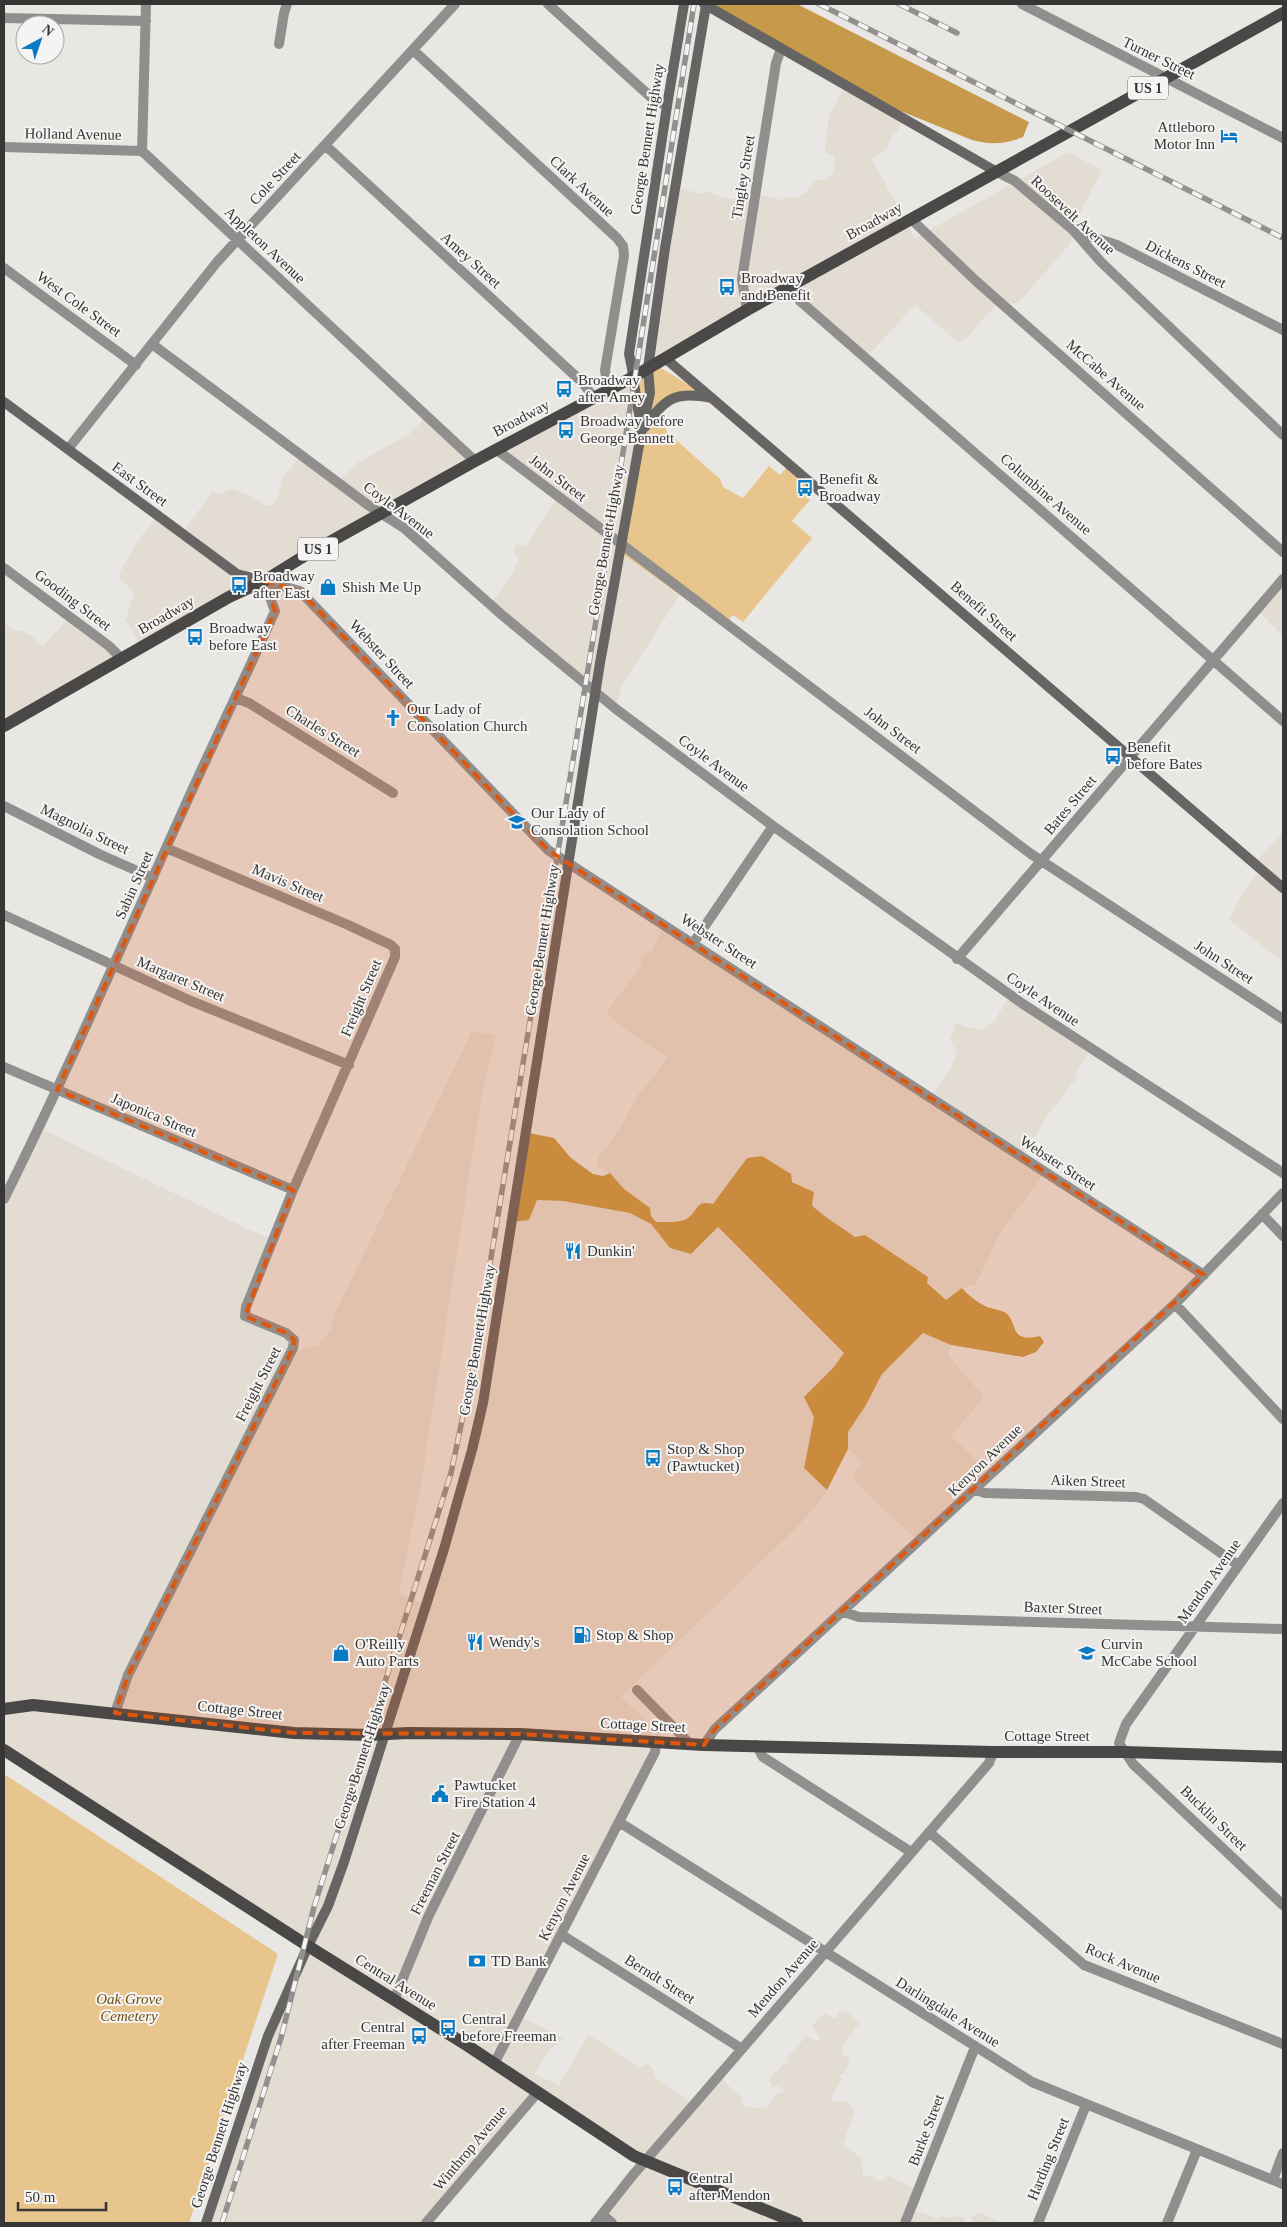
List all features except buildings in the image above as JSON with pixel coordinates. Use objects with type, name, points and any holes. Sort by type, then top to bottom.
[{"type":"main road","name":"George Bennett Highway","points":[[641,430],[637,409],[635,376],[629,354],[684,4]]},
{"type":"main road","name":"George Bennett Highway","points":[[206,2223],[268,2036],[328,1906],[385,1735],[462,1485],[483,1403],[570,864],[595,693],[641,430],[650,393],[648,368],[705,4]]},
{"type":"main road","name":"Roosevelt Avenue","points":[[705,4],[997,172]]},
{"type":"main road","name":"US 1","points":[[1165,79],[1283,13]]},
{"type":"main road","name":"Broadway","points":[[4,726],[228,597],[264,581],[475,461],[635,376],[747,310],[792,287],[1165,79]]},
{"type":"main road","name":"Benefit Street","points":[[665,358],[1283,888]]},
{"type":"main road","points":[[641,430],[664,403],[676,396],[695,394],[713,398]]},
{"type":"main road","name":"East Street","points":[[4,402],[237,574],[264,581]]},
{"type":"main road","points":[[4,1699],[33,1704]]},
{"type":"main road","name":"Cottage Street","points":[[4,1709],[33,1704],[294,1732],[385,1735],[520,1734],[656,1743],[1283,1757]]},
{"type":"main road","name":"Central Avenue","points":[[4,1745],[18,1758]]},
{"type":"main road","name":"Central Avenue","points":[[4,1750],[645,2162],[797,2223]]},
{"type":"street","points":[[142,151],[146,4]]},
{"type":"street","points":[[279,44],[287,4]]},
{"type":"street","name":"Cole Street","points":[[68,449],[216,262],[455,4]]},
{"type":"street","points":[[548,4],[653,99],[667,106]]},
{"type":"street","name":"Turner Street","points":[[1025,4],[1165,79],[1186,87],[1283,138]]},
{"type":"street","points":[[4,18],[146,21]]},
{"type":"street","name":"Tingley Street","points":[[747,310],[742,279],[776,63],[781,49]]},
{"type":"street","name":"Clark Avenue","points":[[413,50],[623,246],[624,256],[606,370],[608,390]]},
{"type":"street","name":"Amey Street","points":[[325,145],[583,383],[594,398]]},
{"type":"street","name":"Holland Avenue","points":[[4,147],[142,151]]},
{"type":"street","name":"Appleton Avenue","points":[[142,151],[475,461]]},
{"type":"street","name":"Roosevelt Avenue","points":[[997,172],[1015,181],[1073,230],[1102,262],[1283,435]]},
{"type":"street","name":"McCabe Avenue","points":[[911,219],[976,281],[1283,552]]},
{"type":"street","name":"Dickens Street","points":[[1073,230],[1117,245],[1283,330]]},
{"type":"street","name":"West Cole Street","points":[[4,268],[136,365]]},
{"type":"street","name":"Columbine Avenue","points":[[792,287],[800,301],[1283,721]]},
{"type":"street","name":"Coyle Avenue","points":[[152,344],[380,514],[404,528],[595,693],[773,826],[957,959],[1194,1117],[1283,1173]]},
{"type":"street","name":"John Street","points":[[497,450],[620,545],[1041,861],[1283,1019]]},
{"type":"street","name":"Gooding Street","points":[[4,568],[109,646],[122,659]]},
{"type":"street","name":"Bates Street","points":[[957,959],[1283,579]]},
{"type":"street","name":"Sabin Street","points":[[4,1199],[114,967],[166,848],[275,611],[264,581]]},
{"type":"street","name":"Webster Street","points":[[264,581],[300,591],[548,850],[694,942],[1204,1275]]},
{"type":"street","name":"Charles Street","points":[[236,698],[249,703],[393,792]]},
{"type":"street","name":"Magnolia Street","points":[[4,806],[99,854],[153,878]]},
{"type":"street","points":[[694,942],[773,826]]},
{"type":"street","name":"Mavis Street","points":[[166,848],[346,924],[391,945],[395,949]]},
{"type":"street","name":"Margaret Street","points":[[4,915],[191,1001],[349,1065]]},
{"type":"street","name":"Freight Street","points":[[115,1713],[128,1675],[293,1348],[294,1340],[286,1334],[245,1316],[246,1307],[293,1190],[396,957],[395,949]]},
{"type":"street","name":"Japonica Street","points":[[4,1067],[293,1190]]},
{"type":"street","name":"Kenyon Avenue","points":[[704,1744],[715,1729],[844,1612],[1175,1304],[1283,1193]]},
{"type":"street","points":[[1262,1214],[1283,1236]]},
{"type":"street","points":[[1175,1304],[1283,1419]]},
{"type":"street","name":"Aiken Street","points":[[976,1490],[986,1493],[1136,1497],[1144,1499],[1238,1565]]},
{"type":"street","name":"Mendon Avenue","points":[[1124,1752],[1119,1742],[1126,1724],[1283,1503]]},
{"type":"street","name":"Baxter Street","points":[[844,1612],[859,1617],[1283,1630]]},
{"type":"street","points":[[637,1690],[690,1744]]},
{"type":"street","name":"Freeman Street","points":[[394,2000],[429,1915],[520,1734]]},
{"type":"street","name":"Kenyon Avenue","points":[[494,2064],[655,1752],[656,1743]]},
{"type":"street","points":[[756,1745],[763,1757],[911,1852]]},
{"type":"street","name":"Mendon Avenue","points":[[595,2223],[742,2048],[988,1763],[993,1752]]},
{"type":"street","name":"Bucklin Street","points":[[1124,1752],[1133,1764],[1283,1905]]},
{"type":"street","name":"Darlingdale Avenue","points":[[619,1822],[1032,2082],[1283,2184]]},
{"type":"street","name":"Rock Avenue","points":[[929,1832],[1084,1965],[1283,2044]]},
{"type":"street","name":"Berndt Street","points":[[562,1935],[742,2048]]},
{"type":"street","name":"Burke Street","points":[[905,2223],[975,2047]]},
{"type":"street","name":"Winthrop Avenue","points":[[426,2223],[538,2092]]},
{"type":"street","name":"Harding Street","points":[[1038,2223],[1086,2105]]},
{"type":"street","points":[[1167,2223],[1197,2150]]},
{"type":"street","points":[[1272,2180],[1283,2153]]},
{"type":"street","points":[[603,2215],[612,2223]]},
{"type":"highlighted area","points":[[264,581],[300,591],[548,850],[1204,1275],[715,1729],[704,1745],[520,1734],[294,1733],[115,1713],[128,1675],[293,1348],[294,1340],[286,1333],[245,1316],[293,1190],[57,1090],[275,611]]},
{"type":"shaded area","points":[[697,4],[797,4],[1029,122],[1023,137],[1017,139],[992,143],[972,140],[844,88]]},
{"type":"shaded area","points":[[844,88],[903,122],[889,142],[888,148],[872,159],[915,238],[1069,152],[1102,170],[1079,215],[1070,244],[1018,303],[996,305],[968,336],[959,343],[915,305],[864,360],[789,293],[648,368],[675,187],[703,194],[708,191],[721,197],[750,201],[753,193],[782,200],[788,197],[797,197],[806,192],[816,180],[825,180],[831,176],[834,169],[835,157],[825,152],[829,114]]},
{"type":"shaded area","points":[[641,374],[636,434],[620,541],[621,553],[679,596],[621,687],[616,711],[489,605],[506,584],[519,560],[513,549],[518,544],[526,547],[555,501],[496,455]]},
{"type":"shaded area","points":[[424,419],[471,461],[143,649],[129,625],[130,622],[125,622],[134,592],[120,578],[119,574],[137,542],[154,520],[158,520],[181,535],[212,492],[222,495],[226,490],[232,489],[250,495],[265,505],[271,505],[278,498],[282,479],[297,460],[301,460],[336,485],[355,464],[408,435]]},
{"type":"shaded area","points":[[1283,580],[1283,636],[1257,610]]},
{"type":"shaded area","points":[[66,621],[120,661],[4,726],[4,623],[15,631],[22,631],[31,636],[43,646]]},
{"type":"shaded area","points":[[1283,832],[1283,961],[1229,920],[1242,894],[1258,873],[1253,865]]},
{"type":"shaded area","points":[[663,926],[930,1098],[950,1070],[957,1053],[950,1040],[955,1022],[968,1028],[983,1029],[994,1022],[1007,1000],[1011,1000],[1090,1051],[1076,1073],[1075,1080],[1048,1115],[1022,1157],[1044,1174],[1001,1231],[976,1284],[962,1288],[946,1300],[927,1283],[818,1212],[812,1205],[810,1192],[805,1187],[747,1158],[713,1205],[687,1218],[670,1222],[656,1222],[651,1216],[650,1208],[624,1189],[610,1173],[597,1167],[598,1158],[619,1130],[639,1093],[652,1079],[667,1057],[614,1021],[606,1012],[643,964],[640,959],[642,955],[651,953]]},
{"type":"shaded area","points":[[472,1031],[496,1035],[482,1093],[421,1484],[399,1593],[426,1605],[482,1398],[511,1222],[537,1200],[563,1201],[630,1213],[651,1224],[670,1248],[694,1252],[718,1227],[844,1353],[833,1368],[804,1397],[814,1417],[804,1468],[827,1490],[821,1500],[798,1526],[621,1697],[671,1744],[658,1746],[523,2018],[563,2038],[550,2050],[534,2074],[559,2085],[589,2034],[639,2068],[645,2064],[650,2066],[656,2078],[694,2105],[719,2077],[741,2097],[743,2106],[766,2109],[776,2095],[784,2091],[780,2087],[772,2086],[769,2079],[783,2064],[789,2064],[787,2058],[806,2036],[817,2041],[821,2039],[812,2026],[825,2013],[836,2019],[840,2011],[848,2012],[860,2023],[843,2044],[843,2055],[850,2059],[849,2065],[845,2073],[840,2075],[842,2080],[830,2098],[834,2101],[847,2101],[855,2111],[843,2145],[862,2158],[863,2176],[871,2176],[880,2181],[889,2176],[917,2189],[914,2210],[938,2219],[942,2216],[949,2218],[960,2215],[966,2223],[597,2223],[644,2165],[536,2098],[427,2223],[206,2223],[303,1951],[34,1771],[4,1754],[4,1202],[40,1128],[272,1239],[244,1314],[294,1340],[296,1348],[301,1353],[303,1348],[318,1346],[330,1330],[337,1309]]},
{"type":"shaded area","points":[[529,1133],[554,1138],[571,1158],[593,1174],[603,1176],[610,1173],[624,1189],[650,1208],[651,1216],[656,1222],[685,1220],[703,1203],[713,1204],[747,1158],[762,1156],[791,1174],[792,1182],[814,1192],[812,1205],[821,1213],[855,1237],[865,1235],[928,1277],[927,1283],[946,1300],[962,1288],[973,1299],[987,1307],[1006,1313],[1019,1335],[1023,1337],[1040,1336],[1044,1342],[1036,1352],[1023,1357],[951,1345],[923,1333],[882,1374],[866,1405],[848,1432],[848,1449],[827,1490],[804,1468],[814,1417],[804,1397],[833,1368],[844,1353],[718,1227],[691,1254],[670,1248],[651,1224],[630,1213],[563,1201],[537,1200],[529,1220],[511,1222]]},
{"type":"shaded area","points":[[923,1333],[951,1345],[948,1355],[983,1396],[983,1399],[951,1435],[991,1475],[917,1540],[863,1490],[853,1476],[862,1462],[848,1449],[848,1432],[866,1405],[882,1374]]},
{"type":"shaded area","points":[[979,2213],[1002,2223],[972,2223],[972,2217]]},
{"type":"green space","points":[[656,365],[702,393],[713,404],[681,397],[658,412],[668,433],[720,479],[723,487],[743,498],[769,466],[780,475],[787,467],[806,485],[800,491],[810,500],[792,521],[812,538],[743,622],[733,615],[723,626],[621,553],[620,541],[636,434],[641,374]]},
{"type":"green space","name":"Oak Grove Cemetery","points":[[4,1774],[278,1954],[189,2223],[4,2223]]},
{"type":"railway","points":[[222,2223],[281,2038],[314,1907],[451,1473],[472,1373],[606,560],[694,4]]},
{"type":"railway","points":[[819,4],[1283,238]]},
{"type":"railway","points":[[899,4],[957,33]]},
{"type":"place","name":"Attleboro Motor Inn","points":[[1229,136]]},
{"type":"place","name":"Broadway and Benefit","points":[[727,287]]},
{"type":"place","name":"Broadway after Amey","points":[[564,389]]},
{"type":"place","name":"Broadway before George Bennett","points":[[566,430]]},
{"type":"place","name":"Benefit & Broadway","points":[[805,488]]},
{"type":"place","name":"Broadway after East","points":[[239,585]]},
{"type":"place","name":"Shish Me Up","points":[[328,587]]},
{"type":"place","name":"Broadway before East","points":[[195,637]]},
{"type":"place","name":"Our Lady of Consolation Church","points":[[393,718]]},
{"type":"place","name":"Benefit before Bates","points":[[1113,756]]},
{"type":"place","name":"Our Lady of Consolation School","points":[[517,822]]},
{"type":"place","name":"Dunkin'","points":[[573,1251]]},
{"type":"place","name":"Stop & Shop (Pawtucket)","points":[[653,1458]]},
{"type":"place","name":"Stop & Shop","points":[[582,1635]]},
{"type":"place","name":"Wendy's","points":[[475,1642]]},
{"type":"place","name":"O'Reilly Auto Parts","points":[[341,1653]]},
{"type":"place","name":"Curvin McCabe School","points":[[1087,1653]]},
{"type":"place","name":"Pawtucket Fire Station 4","points":[[440,1794]]},
{"type":"place","name":"TD Bank","points":[[477,1961]]},
{"type":"place","name":"Central before Freeman","points":[[448,2028]]},
{"type":"place","name":"Central after Freeman","points":[[419,2036]]},
{"type":"place","name":"Central after Mendon","points":[[675,2187]]}]
